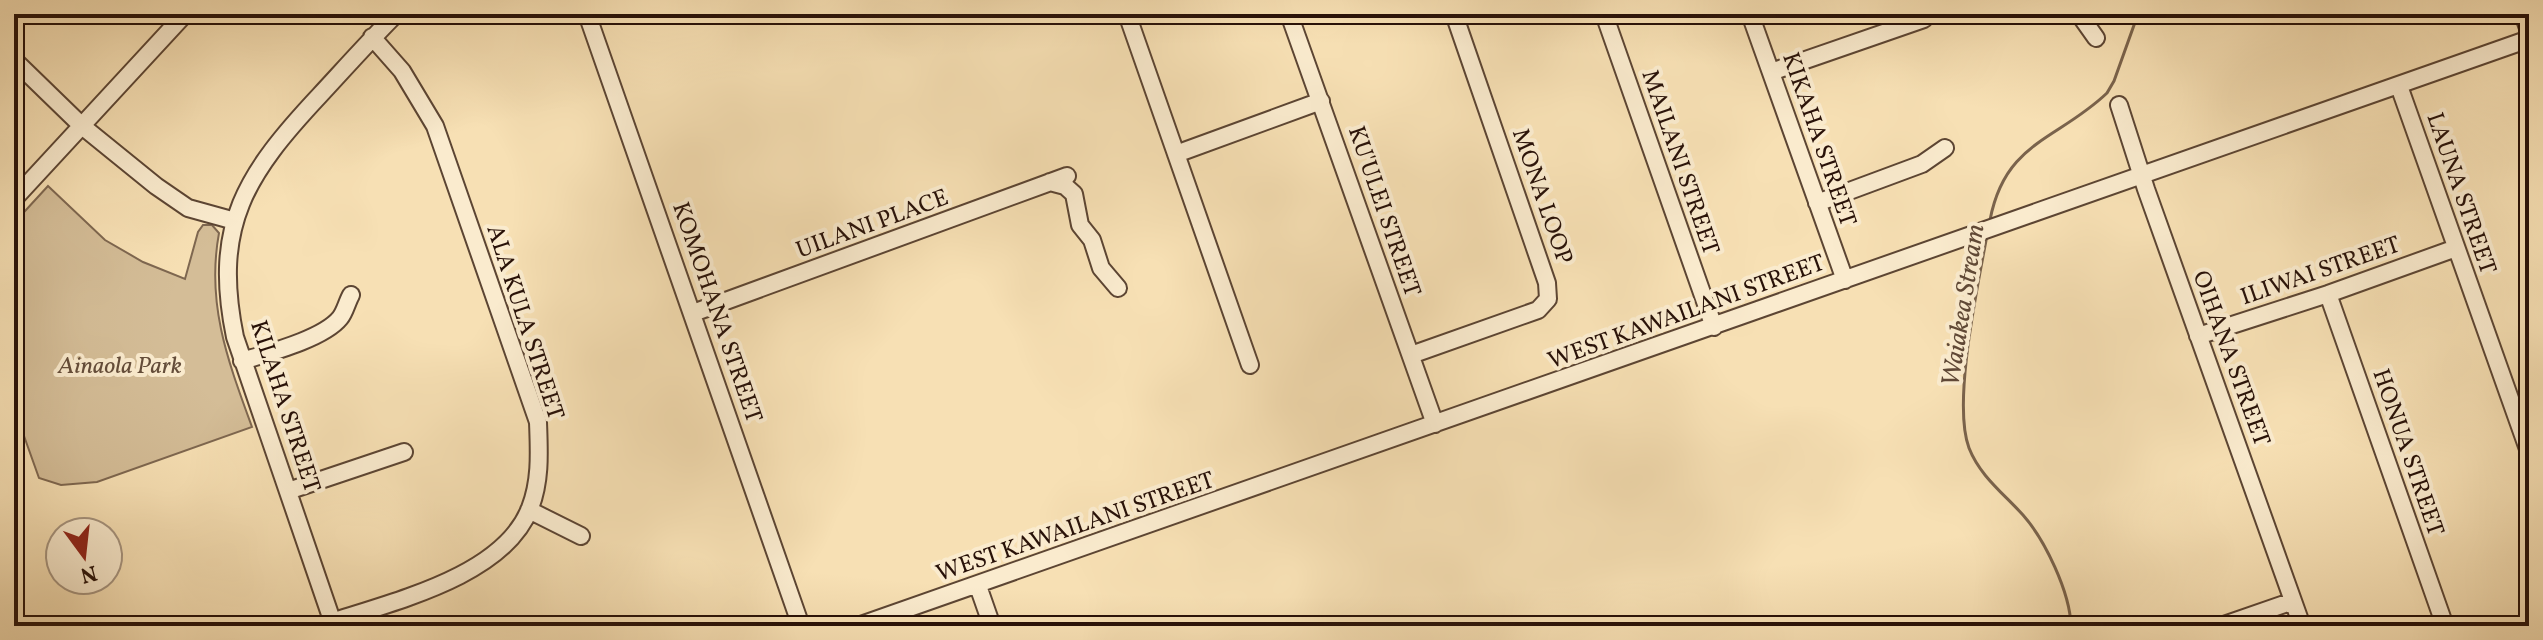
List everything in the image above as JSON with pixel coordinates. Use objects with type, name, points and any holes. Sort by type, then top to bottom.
[{"type":"street","points":[[14,199],[185,14]]},
{"type":"street","name":"KILAHA STREET","points":[[329,624],[288,491],[242,361],[227,299],[227,260],[235,221],[250,181],[276,142],[396,14]]},
{"type":"street","name":"KOMOHANA STREET","points":[[587,14],[801,626]]},
{"type":"street","points":[[1127,14],[1250,365]]},
{"type":"street","name":"KU'ULEI STREET","points":[[1289,14],[1435,424]]},
{"type":"street","name":"MONA LOOP","points":[[1411,355],[1538,310],[1548,299],[1547,283],[1454,14]]},
{"type":"street","name":"MAILANI STREET","points":[[1604,14],[1714,327]]},
{"type":"street","name":"KIKAHA STREET","points":[[1750,14],[1845,280]]},
{"type":"street","points":[[2079,14],[2096,38]]},
{"type":"street","points":[[2523,14],[2529,31]]},
{"type":"street","points":[[1771,72],[1924,19]]},
{"type":"street","name":"ALA KULA STREET","points":[[329,624],[459,577],[491,557],[515,532],[529,510],[539,472],[538,422],[435,126],[402,71],[372,37]]},
{"type":"street","name":"WEST KAWAILANI STREET","points":[[858,626],[2529,39]]},
{"type":"street","points":[[14,60],[82,126],[156,186],[188,208],[235,221]]},
{"type":"street","name":"LAUNA STREET","points":[[2399,86],[2529,452]]},
{"type":"street","points":[[1176,154],[1321,101]]},
{"type":"street","name":"OIHANA STREET","points":[[2119,105],[2302,626]]},
{"type":"street","points":[[1817,203],[1922,164],[1945,148]]},
{"type":"street","name":"UILANI PLACE","points":[[693,313],[1067,176]]},
{"type":"street","points":[[1050,182],[1065,186],[1074,194],[1080,225],[1092,240],[1101,268],[1118,288]]},
{"type":"street","name":"ILIWAI STREET","points":[[2198,336],[2456,248]]},
{"type":"street","name":"HONUA STREET","points":[[2328,294],[2445,626]]},
{"type":"street","points":[[242,361],[317,334],[340,318],[351,295]]},
{"type":"street","points":[[288,491],[404,452]]},
{"type":"street","points":[[529,510],[581,536]]},
{"type":"street","points":[[978,586],[992,626]]},
{"type":"street","points":[[2221,626],[2293,601]]},
{"type":"green space","name":"Ainaola Park","points":[[48,186],[105,240],[143,262],[185,279],[198,232],[203,225],[212,225],[219,233],[215,284],[217,308],[235,379],[252,427],[97,482],[61,485],[39,478],[14,408],[14,223]]},
{"type":"waterway","name":"Waiakea Stream","points":[[1990,220],[1997,194],[2021,157],[2107,93],[2138,14]]},
{"type":"waterway","name":"Waiakea Stream","points":[[1987,235],[1965,374],[1963,403],[1969,448],[1979,467],[2023,515],[2048,552],[2066,598],[2071,626]]}]
